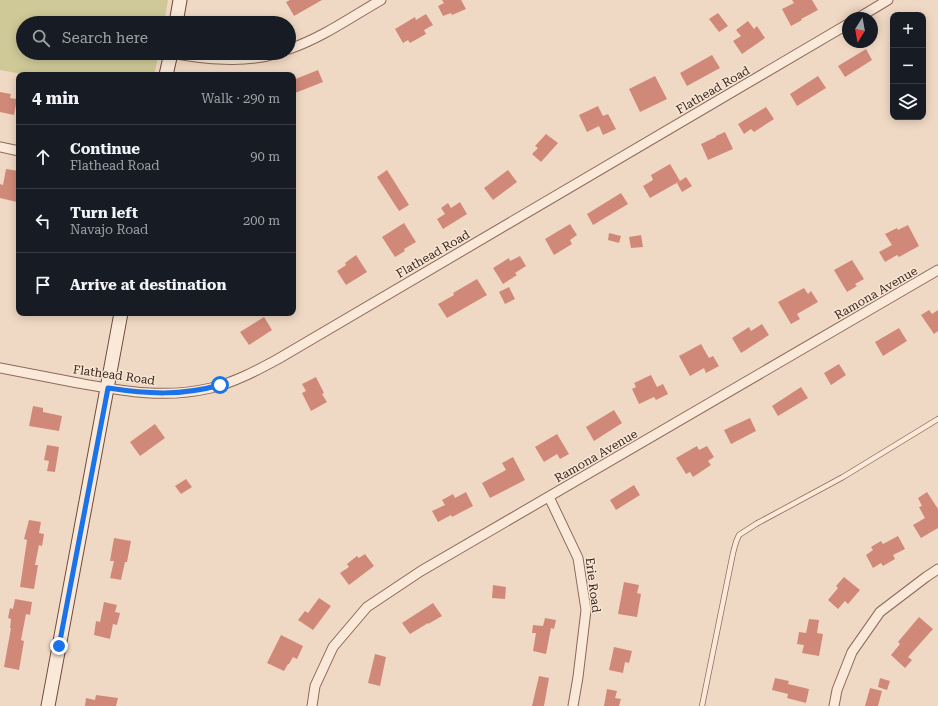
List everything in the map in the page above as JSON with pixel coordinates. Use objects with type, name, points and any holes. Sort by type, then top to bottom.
[{"type":"main road","points":[[177,16],[180,0]]},
{"type":"main road","points":[[167,72],[169,60]]},
{"type":"main road","points":[[48,706],[120,316]]},
{"type":"street","points":[[296,47],[302,45],[381,0]]},
{"type":"street","points":[[868,12],[888,0]]},
{"type":"street","name":"Flathead Road","points":[[0,368],[139,393],[158,394],[194,391],[211,388],[230,382],[254,372],[284,355],[842,28]]},
{"type":"street","points":[[0,147],[16,150]]},
{"type":"street","name":"Ramona Avenue","points":[[312,706],[315,686],[333,648],[367,607],[421,571],[938,270]]},
{"type":"street","name":"Erie Road","points":[[549,497],[578,558],[586,610],[573,706]]},
{"type":"street","points":[[834,706],[837,690],[852,652],[880,612],[938,569]]},
{"type":"lane","points":[[702,706],[733,553],[739,535],[756,524],[843,477],[938,419]]},
{"type":"shaded area","points":[[0,0],[168,0],[165,16],[16,16],[16,60],[157,60],[155,72],[16,73],[0,70]]},
{"type":"building","points":[[290,0],[322,0],[294,16],[286,2]]},
{"type":"building","points":[[442,0],[461,0],[466,9],[452,15],[451,13],[443,16],[438,6],[444,3]]},
{"type":"building","points":[[792,0],[812,0],[818,10],[791,26],[782,9],[794,3]]},
{"type":"building","points":[[718,13],[728,26],[719,32],[709,19]]},
{"type":"building","points":[[426,14],[433,25],[424,30],[426,34],[410,43],[408,40],[403,43],[395,29],[415,17],[416,20]]},
{"type":"building","points":[[748,21],[754,29],[757,26],[765,38],[742,54],[733,41],[741,36],[736,30]]},
{"type":"building","points":[[866,49],[872,60],[845,77],[838,66]]},
{"type":"building","points":[[712,55],[720,68],[687,86],[680,73]]},
{"type":"building","points":[[318,70],[323,82],[296,93],[296,79]]},
{"type":"building","points":[[655,76],[667,99],[640,112],[629,89]]},
{"type":"building","points":[[818,76],[826,88],[797,106],[790,94]]},
{"type":"building","points":[[0,92],[11,94],[10,98],[16,99],[14,115],[0,112]]},
{"type":"building","points":[[598,106],[603,116],[608,114],[616,129],[603,135],[599,126],[587,132],[579,115]]},
{"type":"building","points":[[766,107],[774,119],[754,132],[751,129],[744,134],[738,124]]},
{"type":"building","points":[[725,132],[733,149],[708,160],[701,144]]},
{"type":"building","points":[[546,134],[558,143],[541,162],[532,154],[538,148],[535,146]]},
{"type":"building","points":[[670,164],[680,181],[650,198],[643,186],[653,180],[651,175]]},
{"type":"building","points":[[6,169],[16,171],[16,202],[0,198],[0,184],[3,185]]},
{"type":"building","points":[[387,170],[409,205],[399,211],[377,177]]},
{"type":"building","points":[[508,170],[517,182],[493,200],[484,188]]},
{"type":"building","points":[[686,177],[692,186],[682,192],[677,183]]},
{"type":"building","points":[[621,193],[628,204],[593,225],[587,214]]},
{"type":"building","points":[[460,202],[467,214],[443,229],[437,219],[445,214],[441,208],[448,203],[451,208]]},
{"type":"building","points":[[404,223],[416,242],[404,249],[405,251],[395,257],[382,237]]},
{"type":"building","points":[[570,224],[577,235],[570,240],[572,244],[554,255],[545,239]]},
{"type":"building","points":[[908,225],[919,246],[899,257],[897,255],[885,262],[879,252],[892,245],[885,234],[897,228],[898,230]]},
{"type":"building","points":[[609,233],[621,236],[619,243],[608,240]]},
{"type":"building","points":[[641,235],[643,247],[631,248],[629,237]]},
{"type":"building","points":[[356,255],[367,272],[346,285],[337,271],[346,265],[345,263]]},
{"type":"building","points":[[520,256],[526,266],[515,273],[517,275],[503,284],[493,268],[509,258],[510,261]]},
{"type":"building","points":[[852,260],[864,279],[855,284],[857,286],[847,292],[834,270]]},
{"type":"building","points":[[477,279],[487,295],[447,318],[438,304]]},
{"type":"building","points":[[509,287],[515,299],[505,304],[499,292]]},
{"type":"building","points":[[804,288],[808,294],[811,291],[818,302],[797,314],[800,319],[791,324],[778,302]]},
{"type":"building","points":[[929,310],[932,314],[938,310],[938,331],[934,334],[921,315]]},
{"type":"building","points":[[264,317],[272,330],[249,345],[240,332]]},
{"type":"building","points":[[762,324],[769,335],[741,353],[732,338],[749,327],[751,331]]},
{"type":"building","points":[[899,328],[907,341],[883,356],[875,342]]},
{"type":"building","points":[[701,344],[709,358],[713,356],[719,366],[706,373],[704,368],[690,376],[679,356]]},
{"type":"building","points":[[839,364],[846,375],[831,385],[824,373]]},
{"type":"building","points":[[651,375],[657,387],[663,384],[668,394],[656,400],[654,397],[639,404],[632,389],[636,387],[634,383]]},
{"type":"building","points":[[316,377],[324,393],[322,394],[327,402],[311,411],[302,393],[306,391],[302,384]]},
{"type":"building","points":[[801,387],[808,398],[778,416],[772,406]]},
{"type":"building","points":[[33,406],[43,408],[43,412],[62,416],[59,431],[29,426]]},
{"type":"building","points":[[614,410],[622,423],[594,441],[586,427]]},
{"type":"building","points":[[750,418],[756,431],[731,444],[724,430]]},
{"type":"building","points":[[155,424],[165,438],[140,456],[130,442]]},
{"type":"building","points":[[557,434],[569,454],[560,459],[557,454],[544,462],[535,447]]},
{"type":"building","points":[[47,445],[59,447],[55,472],[47,471],[49,461],[44,460]]},
{"type":"building","points":[[697,446],[699,450],[707,446],[714,457],[708,461],[711,465],[693,477],[690,472],[686,474],[676,458]]},
{"type":"building","points":[[513,457],[525,480],[490,498],[482,483],[506,470],[502,463]]},
{"type":"building","points":[[186,479],[192,487],[181,494],[175,486]]},
{"type":"building","points":[[634,485],[640,495],[616,510],[610,500]]},
{"type":"building","points":[[466,492],[473,506],[452,517],[451,515],[438,522],[432,511],[445,505],[442,500],[453,494],[455,498]]},
{"type":"building","points":[[927,492],[938,509],[938,528],[921,538],[913,525],[925,518],[919,507],[922,506],[918,498]]},
{"type":"building","points":[[29,520],[41,522],[39,533],[44,534],[42,546],[39,545],[35,565],[38,565],[34,589],[20,587],[27,540],[24,539]]},
{"type":"building","points":[[898,536],[905,549],[893,555],[895,559],[883,566],[881,563],[873,568],[866,555],[873,550],[871,547],[881,541],[883,544]]},
{"type":"building","points":[[114,538],[131,541],[127,562],[125,562],[121,580],[110,578],[114,561],[110,561]]},
{"type":"building","points":[[365,554],[374,566],[349,585],[340,573],[349,567],[347,564],[357,556],[359,558]]},
{"type":"building","points":[[844,577],[860,590],[848,604],[845,601],[838,609],[828,600],[838,588],[836,586]]},
{"type":"building","points":[[624,582],[639,585],[637,593],[641,594],[637,617],[618,614]]},
{"type":"building","points":[[493,585],[506,587],[505,599],[492,598]]},
{"type":"building","points":[[319,598],[331,606],[313,630],[298,620],[305,611],[308,613]]},
{"type":"building","points":[[15,599],[32,602],[30,615],[26,614],[21,640],[24,641],[19,670],[4,667],[11,628],[11,619],[8,618],[10,608],[13,609]]},
{"type":"building","points":[[104,602],[117,605],[115,612],[120,613],[117,625],[113,624],[110,639],[94,635],[96,621],[100,622]]},
{"type":"building","points":[[433,603],[442,616],[410,634],[402,623]]},
{"type":"building","points":[[919,617],[933,629],[908,657],[912,660],[905,668],[891,655],[900,644],[898,642]]},
{"type":"building","points":[[545,618],[556,620],[554,629],[551,628],[546,654],[533,651],[536,633],[532,633],[533,625],[543,626]]},
{"type":"building","points":[[809,619],[819,620],[817,633],[823,634],[819,656],[802,653],[804,645],[797,644],[799,632],[806,633]]},
{"type":"building","points":[[281,635],[303,646],[297,659],[293,657],[284,671],[267,663]]},
{"type":"building","points":[[614,647],[632,651],[629,663],[625,662],[623,673],[609,670]]},
{"type":"building","points":[[375,654],[386,657],[380,686],[368,683]]},
{"type":"building","points":[[539,676],[549,678],[544,706],[532,706]]},
{"type":"building","points":[[775,678],[789,681],[788,684],[809,689],[806,703],[787,698],[788,694],[772,690]]},
{"type":"building","points":[[880,678],[890,681],[887,690],[878,687]]},
{"type":"building","points":[[870,688],[882,691],[878,706],[865,706]]},
{"type":"building","points":[[607,689],[617,691],[615,698],[621,699],[619,706],[604,706]]},
{"type":"building","points":[[96,695],[118,698],[116,706],[85,706],[86,698],[95,700]]},
{"type":"route","points":[[59,646],[108,388],[139,393],[158,394],[194,391],[220,385]]}]
